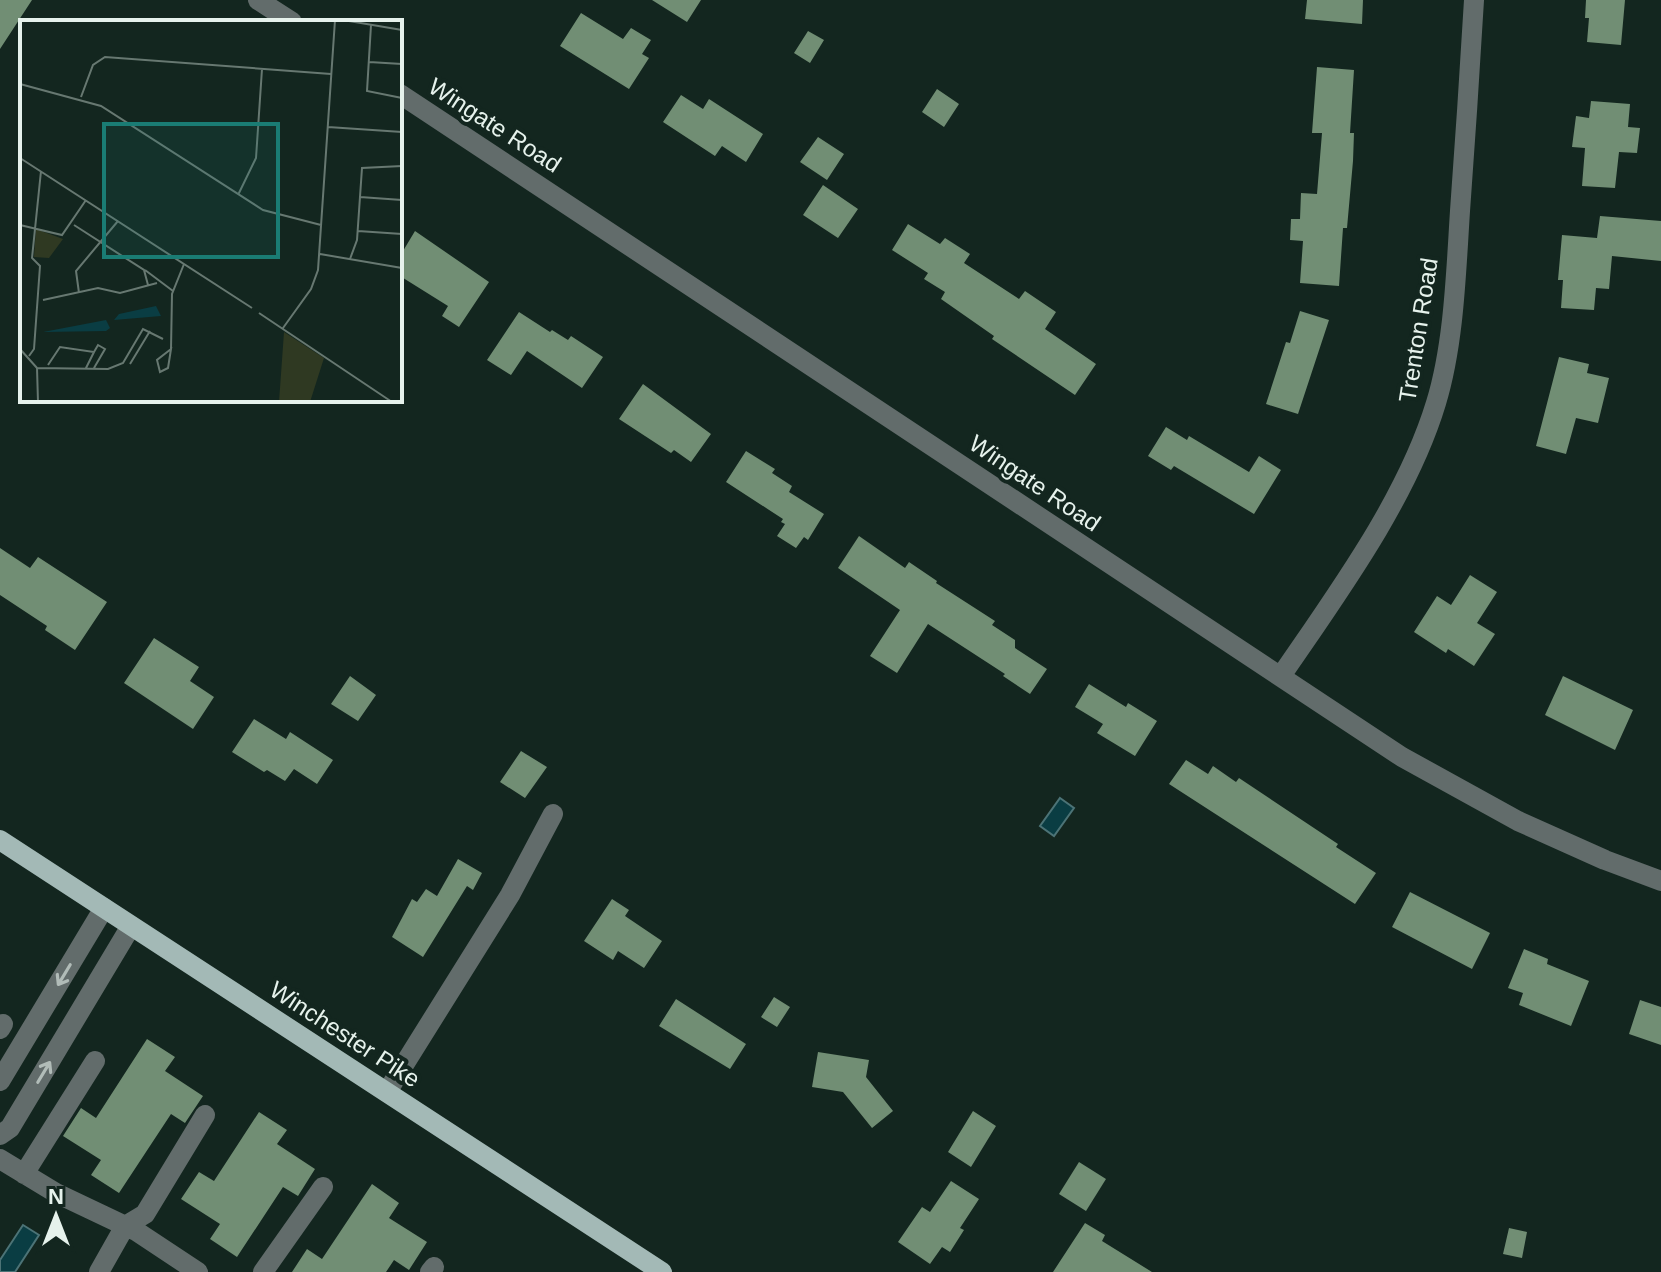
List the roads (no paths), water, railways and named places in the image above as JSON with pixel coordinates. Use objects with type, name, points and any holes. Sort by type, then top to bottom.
[{"type":"main road","name":"Winchester Pike","points":[[0,840],[662,1272]]},
{"type":"street","points":[[258,0],[289,20]]},
{"type":"street","name":"Trenton Road","points":[[1281,676],[1342,587],[1404,481],[1436,403],[1450,331],[1456,272],[1474,0]]},
{"type":"street","name":"Wingate Road","points":[[402,95],[1402,757],[1518,821],[1661,881]]},
{"type":"street","points":[[387,1092],[510,895],[553,814]]},
{"type":"street","points":[[0,1081],[104,908]]},
{"type":"street","points":[[0,1135],[10,1128],[131,926]]},
{"type":"street","points":[[24,1174],[95,1061]]},
{"type":"street","points":[[99,1272],[125,1226],[145,1214],[205,1115]]},
{"type":"street","points":[[0,1159],[56,1193],[125,1226],[198,1272]]},
{"type":"street","points":[[263,1272],[323,1187]]},
{"type":"water","points":[[1060,798],[1074,808],[1054,836],[1040,826]]},
{"type":"water","points":[[23,1225],[39,1235],[15,1272],[0,1272],[0,1260]]}]
